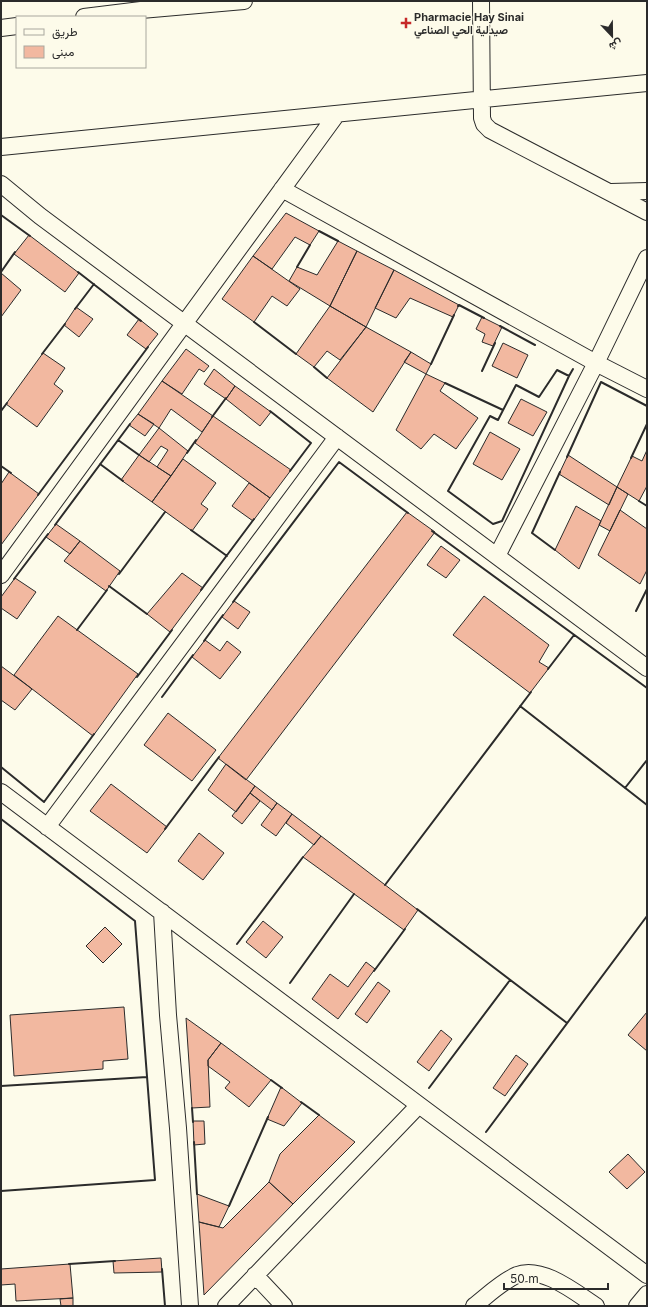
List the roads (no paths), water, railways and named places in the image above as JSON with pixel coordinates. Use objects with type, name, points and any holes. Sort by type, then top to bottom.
[{"type":"street","points":[[92,16],[244,1]]},
{"type":"street","points":[[481,1],[482,118],[484,124],[490,130],[647,212]]},
{"type":"street","points":[[1,28],[16,26]]},
{"type":"street","points":[[1,147],[647,83]]},
{"type":"street","points":[[1,575],[337,114]]},
{"type":"street","points":[[1,184],[40,216],[647,668]]},
{"type":"street","points":[[282,190],[596,363],[647,389]]},
{"type":"street","points":[[609,193],[647,191]]},
{"type":"street","points":[[497,556],[596,363],[647,258]]},
{"type":"street","points":[[47,827],[337,437]]},
{"type":"street","points":[[1,792],[647,1275]]},
{"type":"street","points":[[162,912],[168,1015],[178,1128],[190,1306]]},
{"type":"street","points":[[226,1306],[419,1105]]},
{"type":"street","points":[[474,1306],[507,1280],[518,1274],[534,1274],[543,1275],[555,1280],[596,1306]]},
{"type":"street","points":[[255,1275],[284,1306]]},
{"type":"street","points":[[637,1306],[647,1294]]},
{"type":"place","name":"Pharmacie Hay Sinai صيدلية الحي الصناعي","points":[[406,23]]}]
